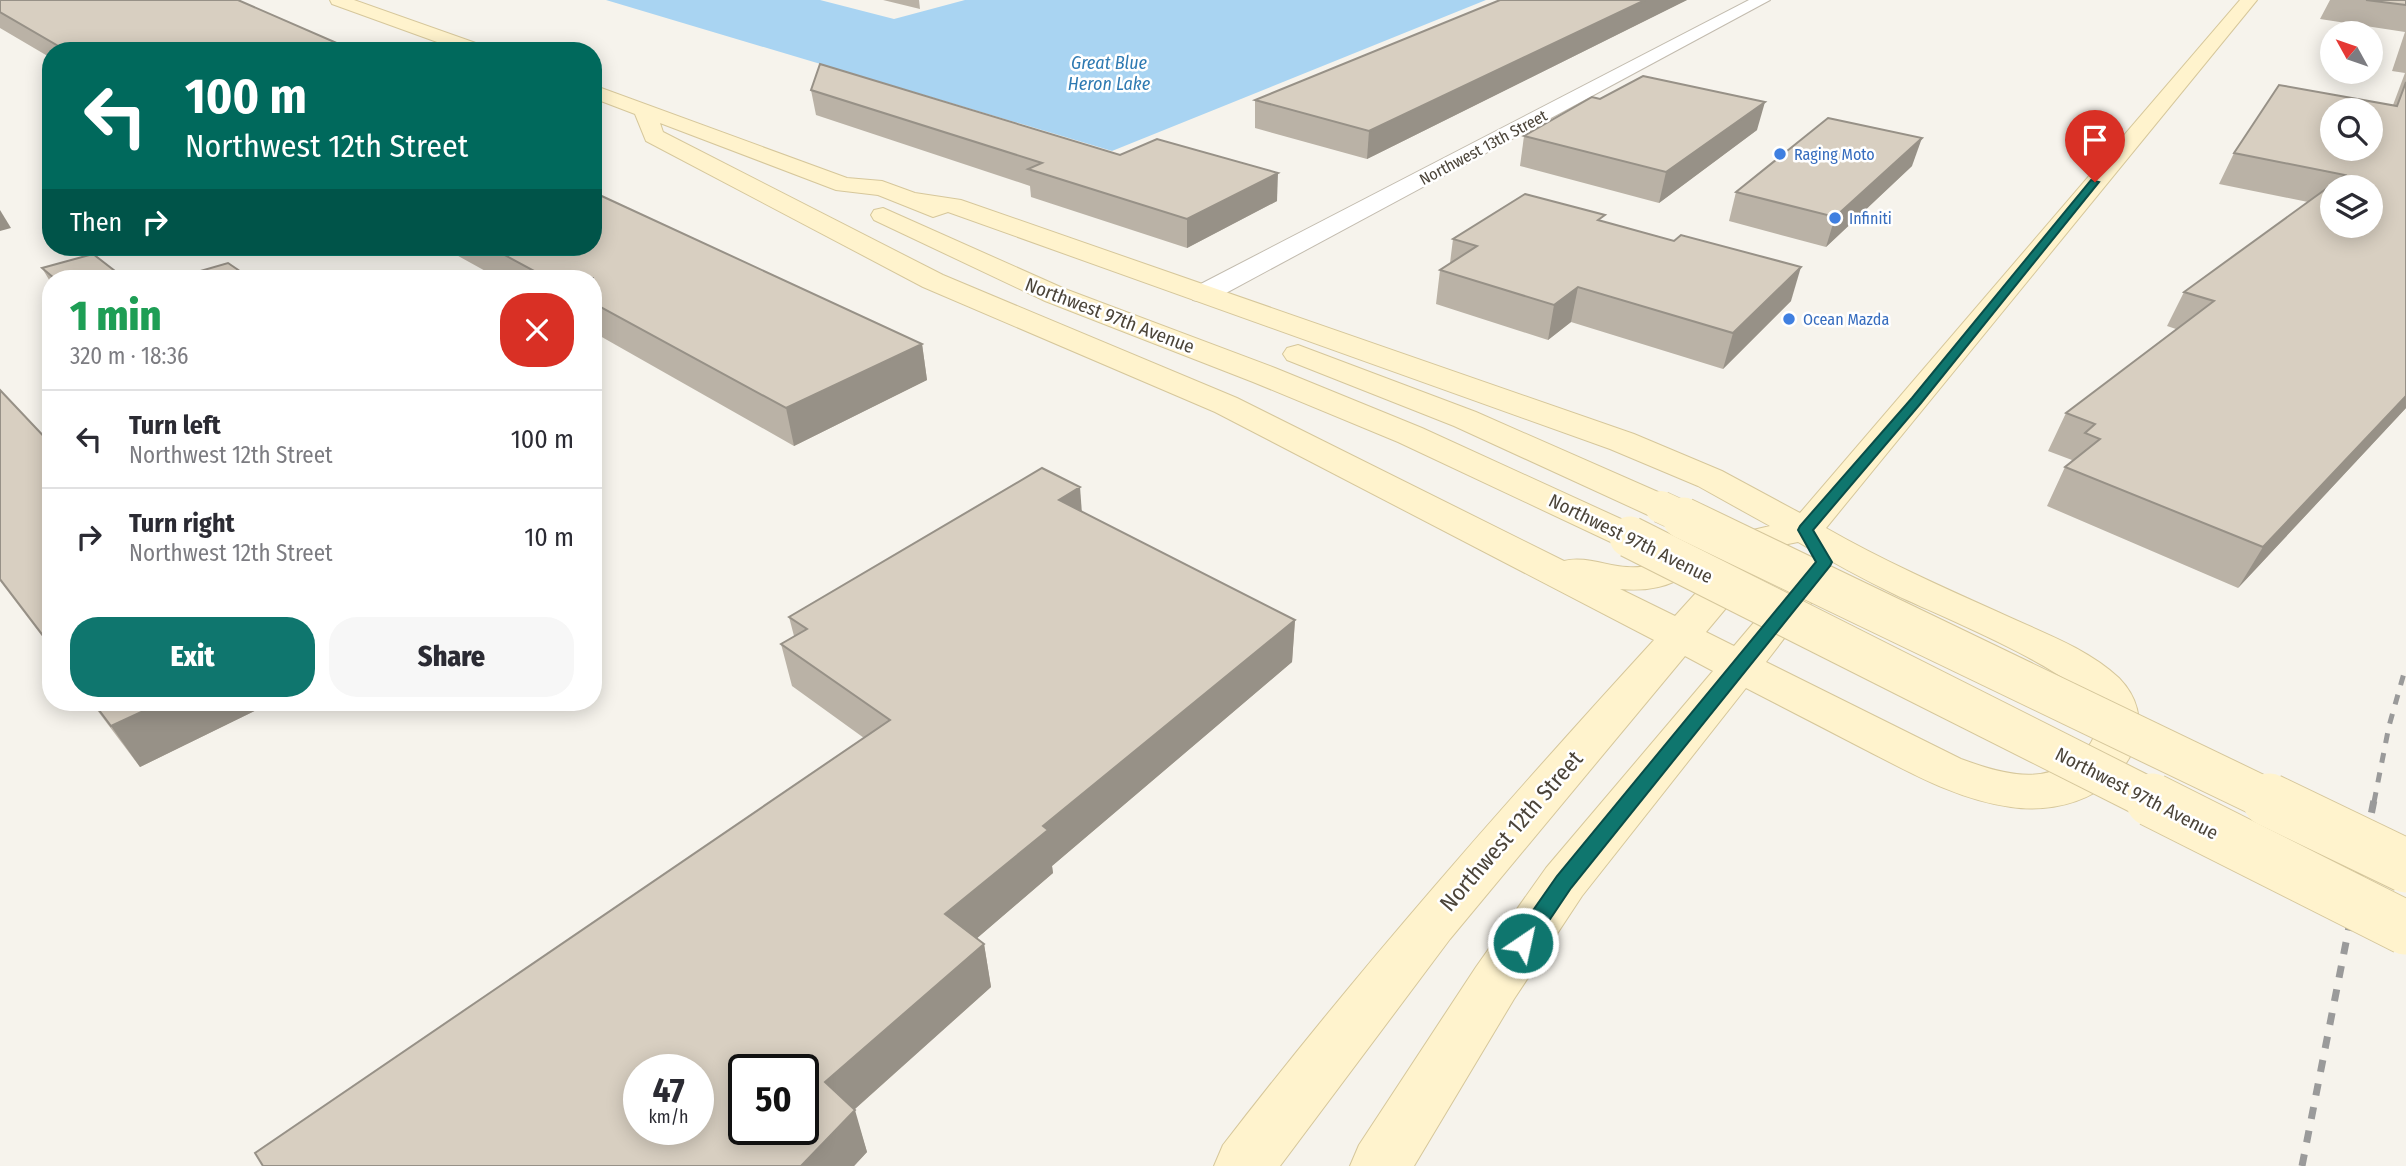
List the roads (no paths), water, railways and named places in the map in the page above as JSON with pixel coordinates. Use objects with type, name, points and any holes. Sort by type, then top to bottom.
[{"type":"street","points":[[338,0],[455,42]]},
{"type":"street","name":"Northwest 13th Street","points":[[1203,293],[1762,0]]},
{"type":"street","points":[[1805,530],[2249,0]]},
{"type":"street","name":"Northwest 97th Avenue","points":[[602,94],[844,185],[882,188],[1069,269],[1439,409],[1661,507],[2406,866]]},
{"type":"street","points":[[644,110],[654,135],[914,272],[963,296],[1216,401],[1945,771],[1975,783],[2010,791],[2066,789],[2088,776],[2108,753],[2118,732],[2118,708],[2105,690],[2082,672],[2033,645],[1873,569],[1686,467],[952,205],[910,200]]},
{"type":"street","name":"Northwest 97th Avenue","points":[[844,185],[850,200],[1020,280],[1360,414],[1515,481],[2406,928]]},
{"type":"street","points":[[1532,560],[1617,578],[1644,579],[1662,575],[1681,565],[1697,547],[1712,517],[1712,508],[1686,467]]},
{"type":"street","points":[[1380,1166],[1495,983],[1564,882],[1824,562],[1805,530]]},
{"type":"street","name":"Northwest 12th Street","points":[[1244,1166],[1446,904],[1766,538],[1805,530]]},
{"type":"water","name":"Great Blue Heron Lake","points":[[606,0],[820,0],[894,19],[965,0],[1486,0],[1112,151]]},
{"type":"railway","points":[[2374,802],[2389,726],[2406,666]]},
{"type":"railway","points":[[2302,1166],[2374,800]]},
{"type":"place","name":"Raging Moto","points":[[1780,154]]},
{"type":"place","name":"Infiniti","points":[[1835,218]]},
{"type":"place","name":"Ocean Mazda","points":[[1789,319]]}]
